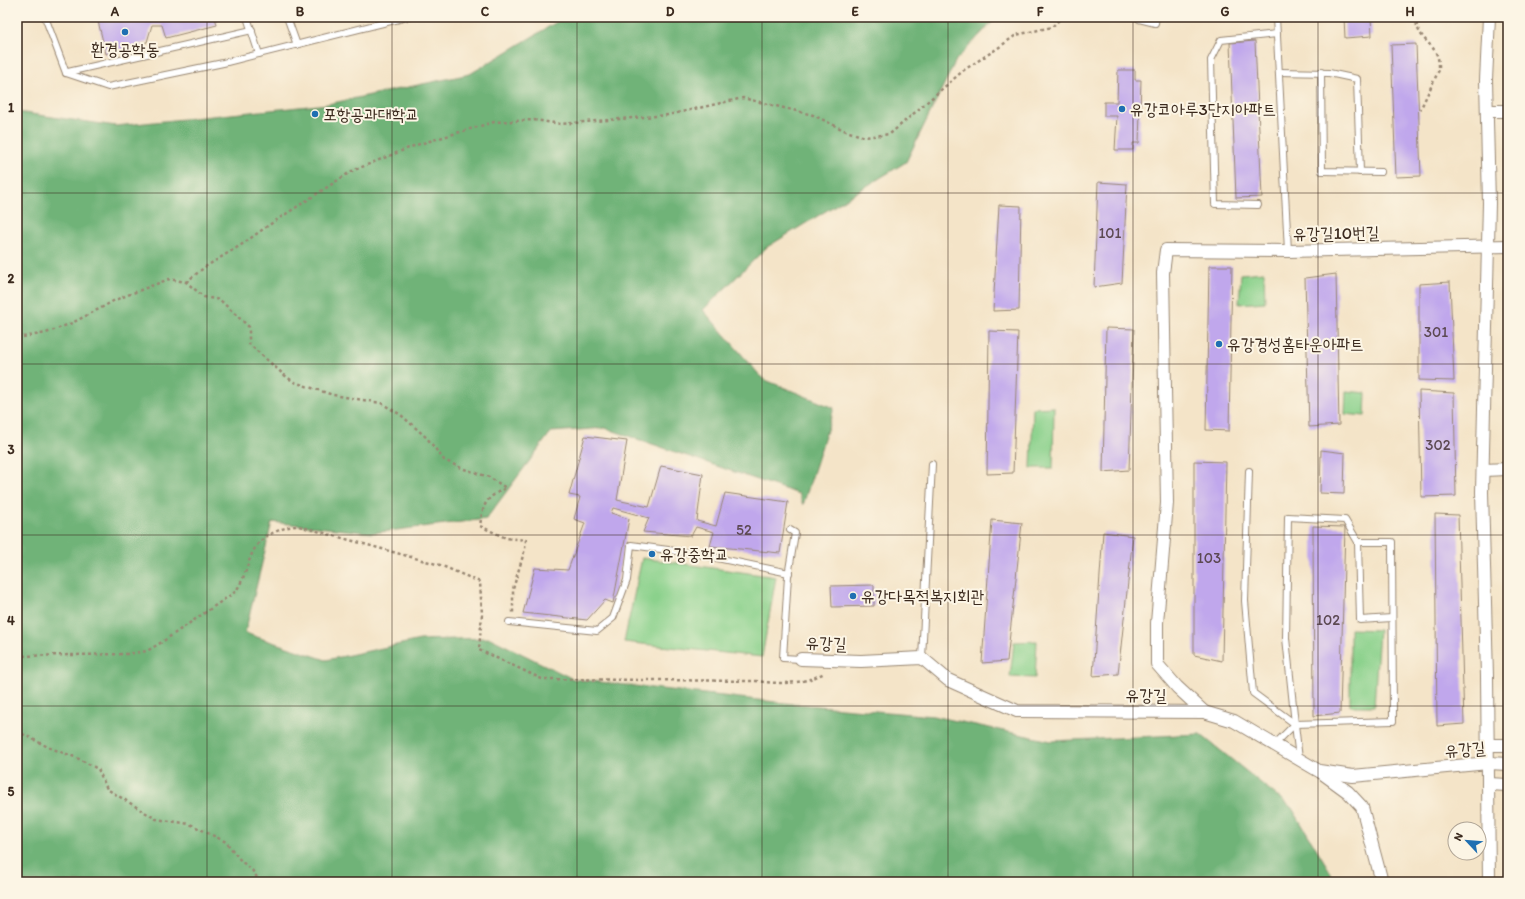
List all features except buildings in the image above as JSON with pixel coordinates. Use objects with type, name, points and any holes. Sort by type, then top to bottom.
[{"type":"street","points":[[1489,21],[1486,80],[1489,203],[1483,470],[1489,882]]},
{"type":"street","points":[[1487,111],[1508,111]]},
{"type":"street","name":"유강길10번길","points":[[1204,712],[1177,688],[1157,664],[1157,623],[1167,503],[1163,286],[1166,250],[1288,251],[1508,246]]},
{"type":"street","points":[[1483,470],[1508,469]]},
{"type":"street","name":"유강길","points":[[801,659],[861,661],[922,658],[948,680],[1017,711],[1204,712],[1234,721],[1319,771],[1353,776],[1488,763],[1508,764]]},
{"type":"street","points":[[1488,745],[1508,745]]},
{"type":"street","points":[[1319,771],[1348,792],[1362,807],[1382,882]]},
{"type":"street","points":[[1488,784],[1508,784]]},
{"type":"lane","points":[[45,17],[66,73]]},
{"type":"lane","points":[[247,17],[259,54]]},
{"type":"lane","points":[[297,17],[287,18],[297,45]]},
{"type":"lane","points":[[66,73],[108,86],[223,63],[406,17]]},
{"type":"lane","points":[[1138,17],[1139,19],[1155,23],[1156,17]]},
{"type":"lane","points":[[1276,17],[1288,251]]},
{"type":"lane","points":[[66,73],[252,30]]},
{"type":"lane","points":[[1258,205],[1214,204],[1210,60],[1221,40],[1277,34]]},
{"type":"lane","points":[[1279,72],[1329,72],[1357,78],[1360,172]]},
{"type":"lane","points":[[1321,72],[1322,171],[1381,172]]},
{"type":"lane","points":[[922,658],[932,464]]},
{"type":"lane","points":[[1249,471],[1245,601],[1253,693],[1295,724],[1393,721],[1392,542],[1358,542]]},
{"type":"lane","points":[[1299,758],[1286,638],[1288,516],[1345,520],[1358,542],[1360,620],[1392,618]]},
{"type":"lane","points":[[511,622],[597,631],[613,618],[626,580],[631,545],[698,554],[789,573],[795,533],[790,530]]},
{"type":"lane","name":"유강길","points":[[789,573],[783,658],[801,659]]},
{"type":"lane","points":[[1275,744],[1295,724]]},
{"type":"path","points":[[186,282],[205,267],[352,171],[416,145],[494,122],[534,120],[561,124],[668,115],[743,98],[813,115],[846,131],[865,137],[890,134],[964,70],[1016,35],[1052,26],[1062,17]]},
{"type":"path","points":[[1416,17],[1417,28],[1434,49],[1439,67],[1420,110]]},
{"type":"path","points":[[17,338],[46,333],[72,323],[115,300],[169,279],[186,282],[204,296],[220,300],[249,327],[249,344],[294,382],[333,395],[381,404],[401,415],[427,438],[444,460],[461,468],[489,477],[506,488],[493,494],[482,507],[480,526],[506,538],[526,540],[525,549],[513,589],[511,622]]},
{"type":"path","points":[[17,656],[127,654],[147,651],[235,592],[242,580],[254,548],[260,539],[282,529],[299,526],[440,565],[480,582],[482,614],[479,650],[542,680],[756,681],[777,683],[814,679],[827,672]]},
{"type":"path","points":[[17,731],[50,748],[75,757],[98,769],[107,789],[156,818],[190,824],[226,842],[241,861],[252,870],[260,882]]},
{"type":"green space","points":[[565,17],[997,17],[956,60],[906,162],[767,247],[703,310],[763,379],[834,408],[803,505],[799,494],[605,428],[551,432],[486,519],[372,533],[272,522],[245,633],[326,660],[420,640],[490,638],[573,679],[784,703],[933,716],[1051,741],[1200,734],[1292,808],[1331,873],[1333,882],[17,882],[17,112],[116,126],[328,104],[470,74]]},
{"type":"green space","points":[[1264,272],[1265,302],[1239,304],[1241,274]]},
{"type":"green space","points":[[1346,391],[1366,393],[1365,416],[1345,414]]},
{"type":"green space","points":[[1054,407],[1053,468],[1031,468],[1033,408]]},
{"type":"green space","points":[[642,558],[776,577],[762,657],[624,642]]},
{"type":"green space","points":[[1350,629],[1379,630],[1374,706],[1350,706]]},
{"type":"green space","points":[[1037,641],[1035,678],[1010,677],[1014,642]]},
{"type":"place","name":"환경공학동","points":[[125,32]]},
{"type":"place","name":"유강코아루3단지아파트","points":[[1122,109]]},
{"type":"place","name":"포항공과대학교","points":[[315,114]]},
{"type":"place","name":"유강경성홈타운아파트","points":[[1219,344]]},
{"type":"place","name":"유강중학교","points":[[652,554]]},
{"type":"place","name":"유강다목적복지회관","points":[[853,596]]}]
